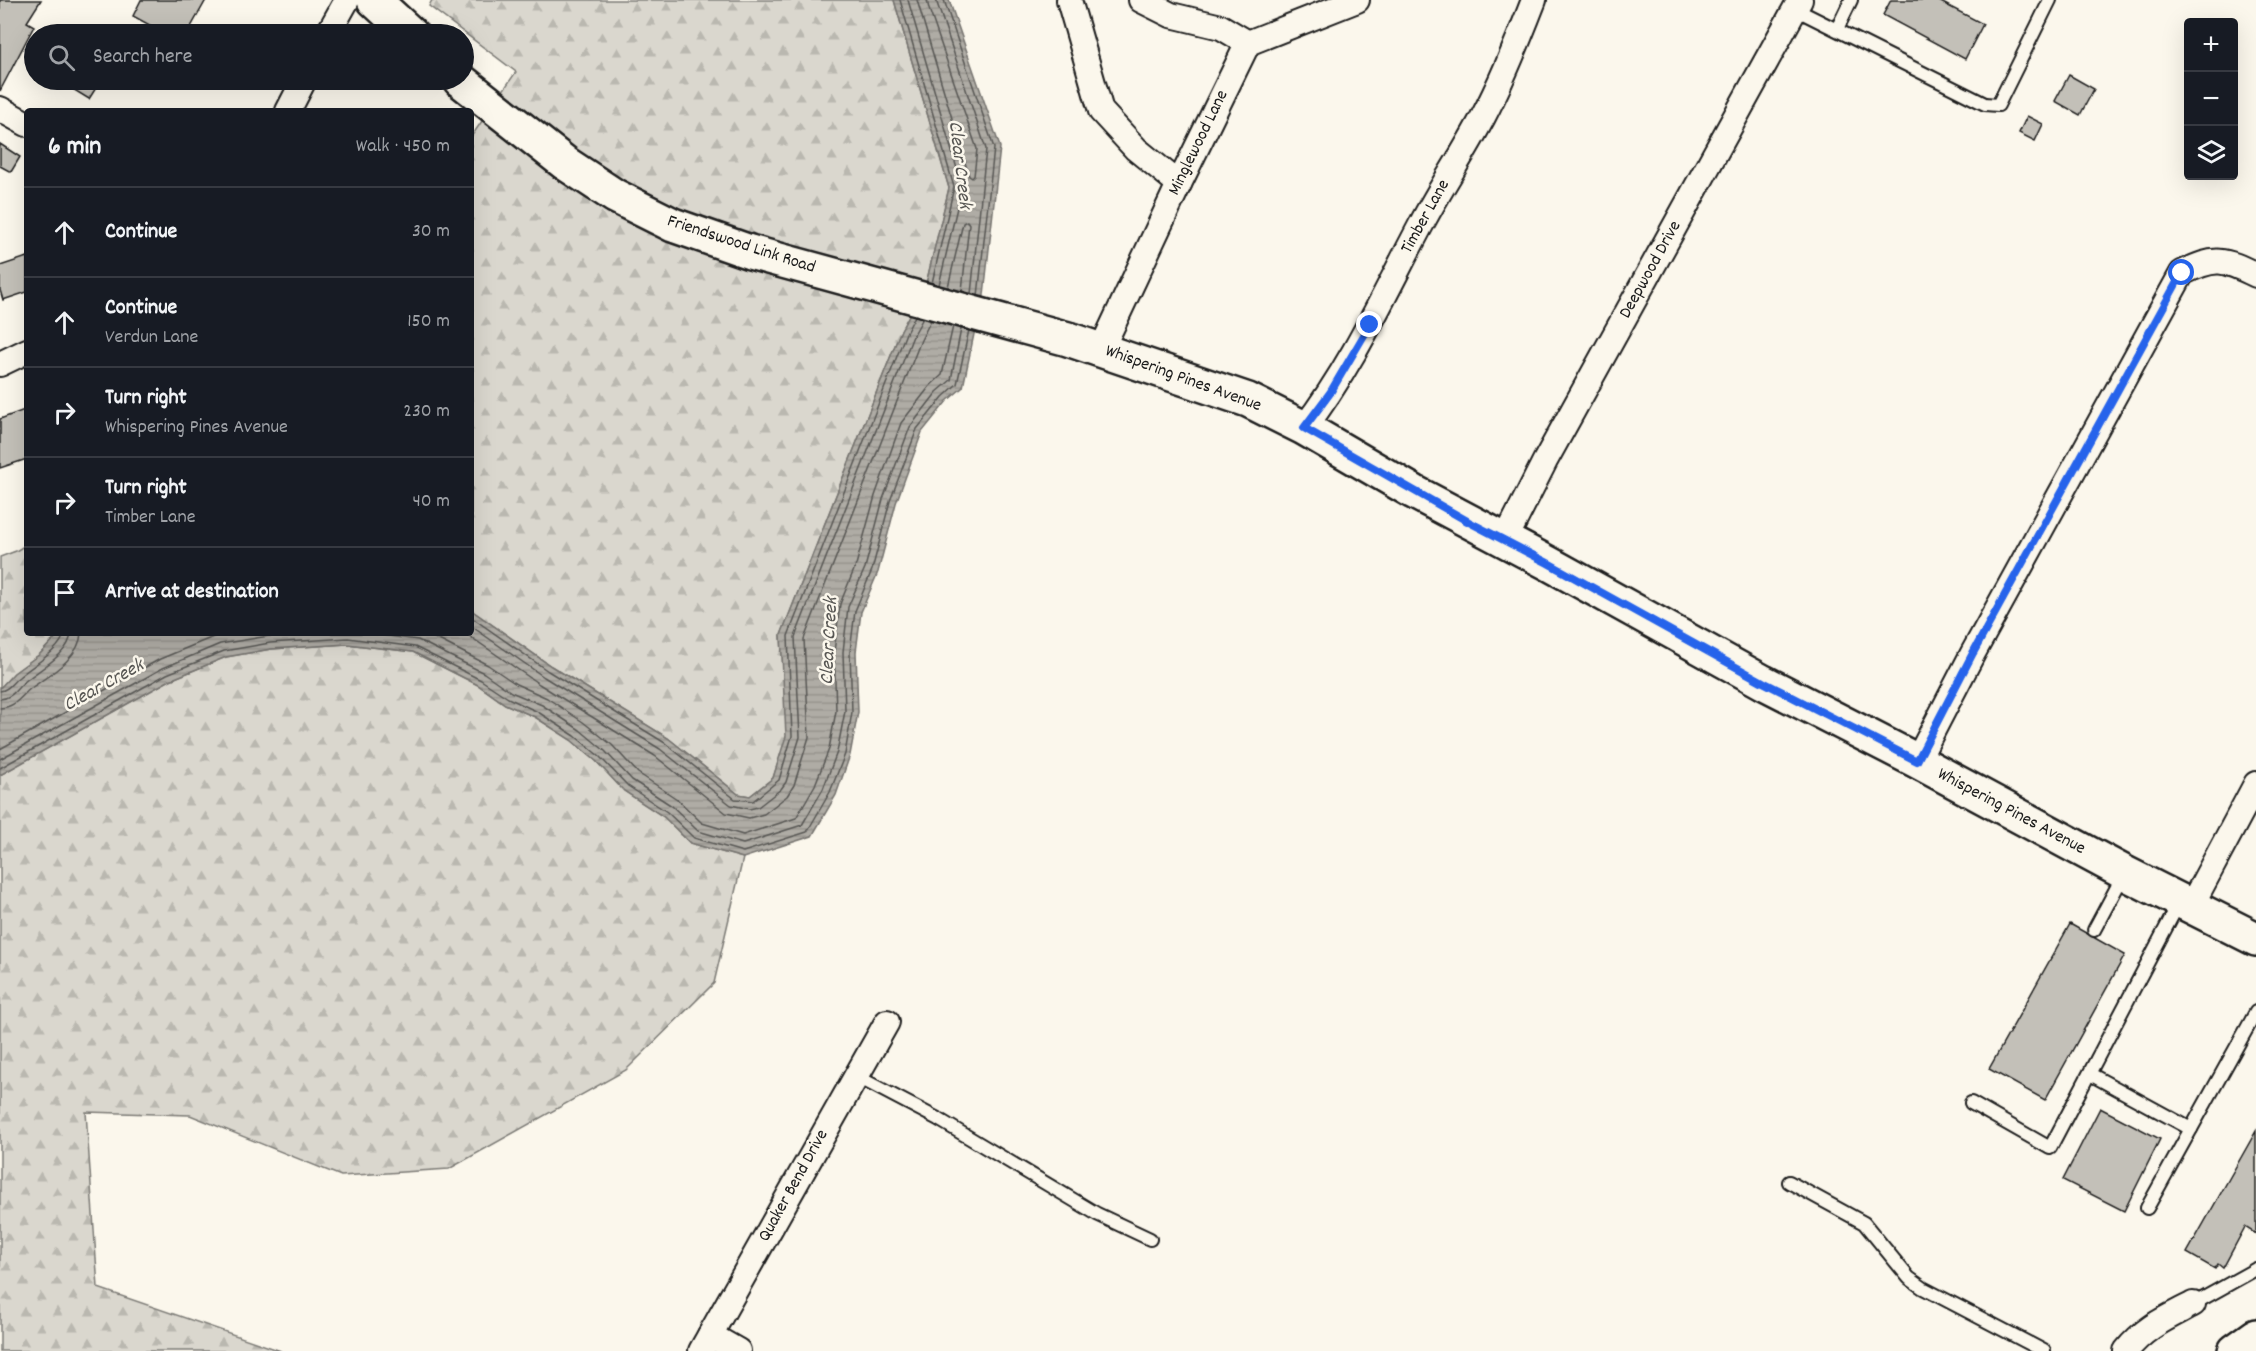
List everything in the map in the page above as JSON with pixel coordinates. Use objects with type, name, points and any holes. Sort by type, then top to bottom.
[{"type":"main road","points":[[374,0],[400,24]]},
{"type":"main road","name":"Friendswood Link Road","points":[[473,90],[565,163],[615,196],[673,225],[750,252],[850,280]]},
{"type":"main road","name":"Whispering Pines Avenue","points":[[850,280],[1068,339],[1240,397],[1304,428],[1504,542],[1548,563],[1763,682],[1917,761],[2125,873],[2256,939]]},
{"type":"main road","points":[[2235,1351],[2256,1336]]},
{"type":"street","points":[[333,24],[346,0]]},
{"type":"street","points":[[1069,0],[1101,111],[1136,149],[1179,184]]},
{"type":"street","points":[[1141,0],[1171,15],[1221,27],[1248,43],[1357,0]]},
{"type":"street","name":"Timber Lane","points":[[1304,428],[1330,393],[1370,325],[1422,222],[1484,116],[1515,50],[1534,0]]},
{"type":"street","name":"Deepwood Drive","points":[[1504,542],[1545,461],[1797,4]]},
{"type":"street","name":"Minglewood Lane","points":[[1101,350],[1248,43]]},
{"type":"street","points":[[290,108],[299,90]]},
{"type":"street","points":[[0,109],[24,122]]},
{"type":"street","points":[[1917,761],[1973,653],[2182,273],[2204,262],[2227,261],[2256,275]]},
{"type":"street","points":[[0,364],[24,352]]},
{"type":"street","points":[[2186,903],[2256,784]]},
{"type":"street","name":"Quaker Bend Drive","points":[[705,1343],[887,1022]]},
{"type":"street","points":[[2126,1351],[2138,1336],[2154,1324],[2193,1304]]},
{"type":"street","points":[[705,1343],[738,1351]]},
{"type":"lane","points":[[1837,29],[1851,0]]},
{"type":"lane","points":[[1797,4],[1837,29],[1985,104],[1998,105],[2050,0]]},
{"type":"lane","points":[[2094,930],[2125,873]]},
{"type":"lane","points":[[1971,1103],[2050,1148],[2186,903]]},
{"type":"lane","points":[[2147,1208],[2256,1011]]},
{"type":"lane","points":[[2090,1074],[2191,1129]]},
{"type":"lane","points":[[856,1076],[938,1119],[1097,1214],[1150,1239]]},
{"type":"lane","points":[[1789,1182],[1864,1223],[1909,1278],[1923,1288],[2044,1351]]},
{"type":"lane","points":[[2193,1304],[2256,1269]]},
{"type":"green space","points":[[432,0],[894,0],[949,188],[926,284],[901,330],[781,635],[787,736],[773,778],[750,796],[738,794],[668,738],[551,666],[474,612],[474,133],[516,72],[474,40],[474,24],[453,24],[429,6]]},
{"type":"green space","points":[[24,546],[24,636],[57,636],[0,688],[0,557]]},
{"type":"green space","points":[[347,644],[413,652],[478,685],[505,704],[535,717],[571,740],[596,761],[624,791],[664,817],[690,843],[743,858],[714,983],[626,1070],[449,1169],[341,1176],[190,1115],[86,1112],[98,1288],[281,1351],[0,1351],[0,775],[170,680],[226,657],[271,649]]},
{"type":"water","name":"Clear Creek","points":[[894,0],[949,0],[1000,147],[983,304],[963,387],[947,401],[922,432],[896,503],[878,572],[861,612],[856,652],[858,712],[850,755],[836,795],[812,836],[743,858],[690,843],[664,817],[624,791],[596,761],[571,740],[535,717],[505,704],[478,685],[413,652],[347,644],[271,649],[226,657],[170,680],[0,775],[0,688],[57,636],[474,636],[474,612],[551,666],[668,738],[738,794],[750,796],[773,778],[786,736],[781,635],[901,330],[926,284],[949,188]]},
{"type":"building","points":[[0,0],[41,0],[27,22],[30,24],[24,24],[24,45],[0,91]]},
{"type":"building","points":[[141,0],[206,0],[193,24],[148,24],[133,16]]},
{"type":"building","points":[[1891,0],[1937,0],[1983,24],[1965,59],[1883,15]]},
{"type":"building","points":[[2069,75],[2094,89],[2080,115],[2055,101]]},
{"type":"building","points":[[74,90],[95,90],[89,99]]},
{"type":"building","points":[[2027,116],[2043,124],[2035,141],[2019,133]]},
{"type":"building","points":[[0,144],[20,157],[11,172],[0,166]]},
{"type":"building","points":[[24,258],[24,293],[3,300],[0,290],[0,266]]},
{"type":"building","points":[[24,410],[24,460],[0,468],[0,419]]},
{"type":"building","points":[[2070,924],[2125,955],[2045,1100],[1989,1069]]},
{"type":"building","points":[[2100,1108],[2160,1139],[2124,1211],[2063,1180]]},
{"type":"building","points":[[2256,1131],[2256,1234],[2245,1227],[2223,1268],[2218,1264],[2215,1269],[2187,1253]]},
{"type":"route","points":[[1370,325],[1330,393],[1304,428],[1504,542],[1548,563],[1763,682],[1917,761],[1973,653],[2182,273]]}]
